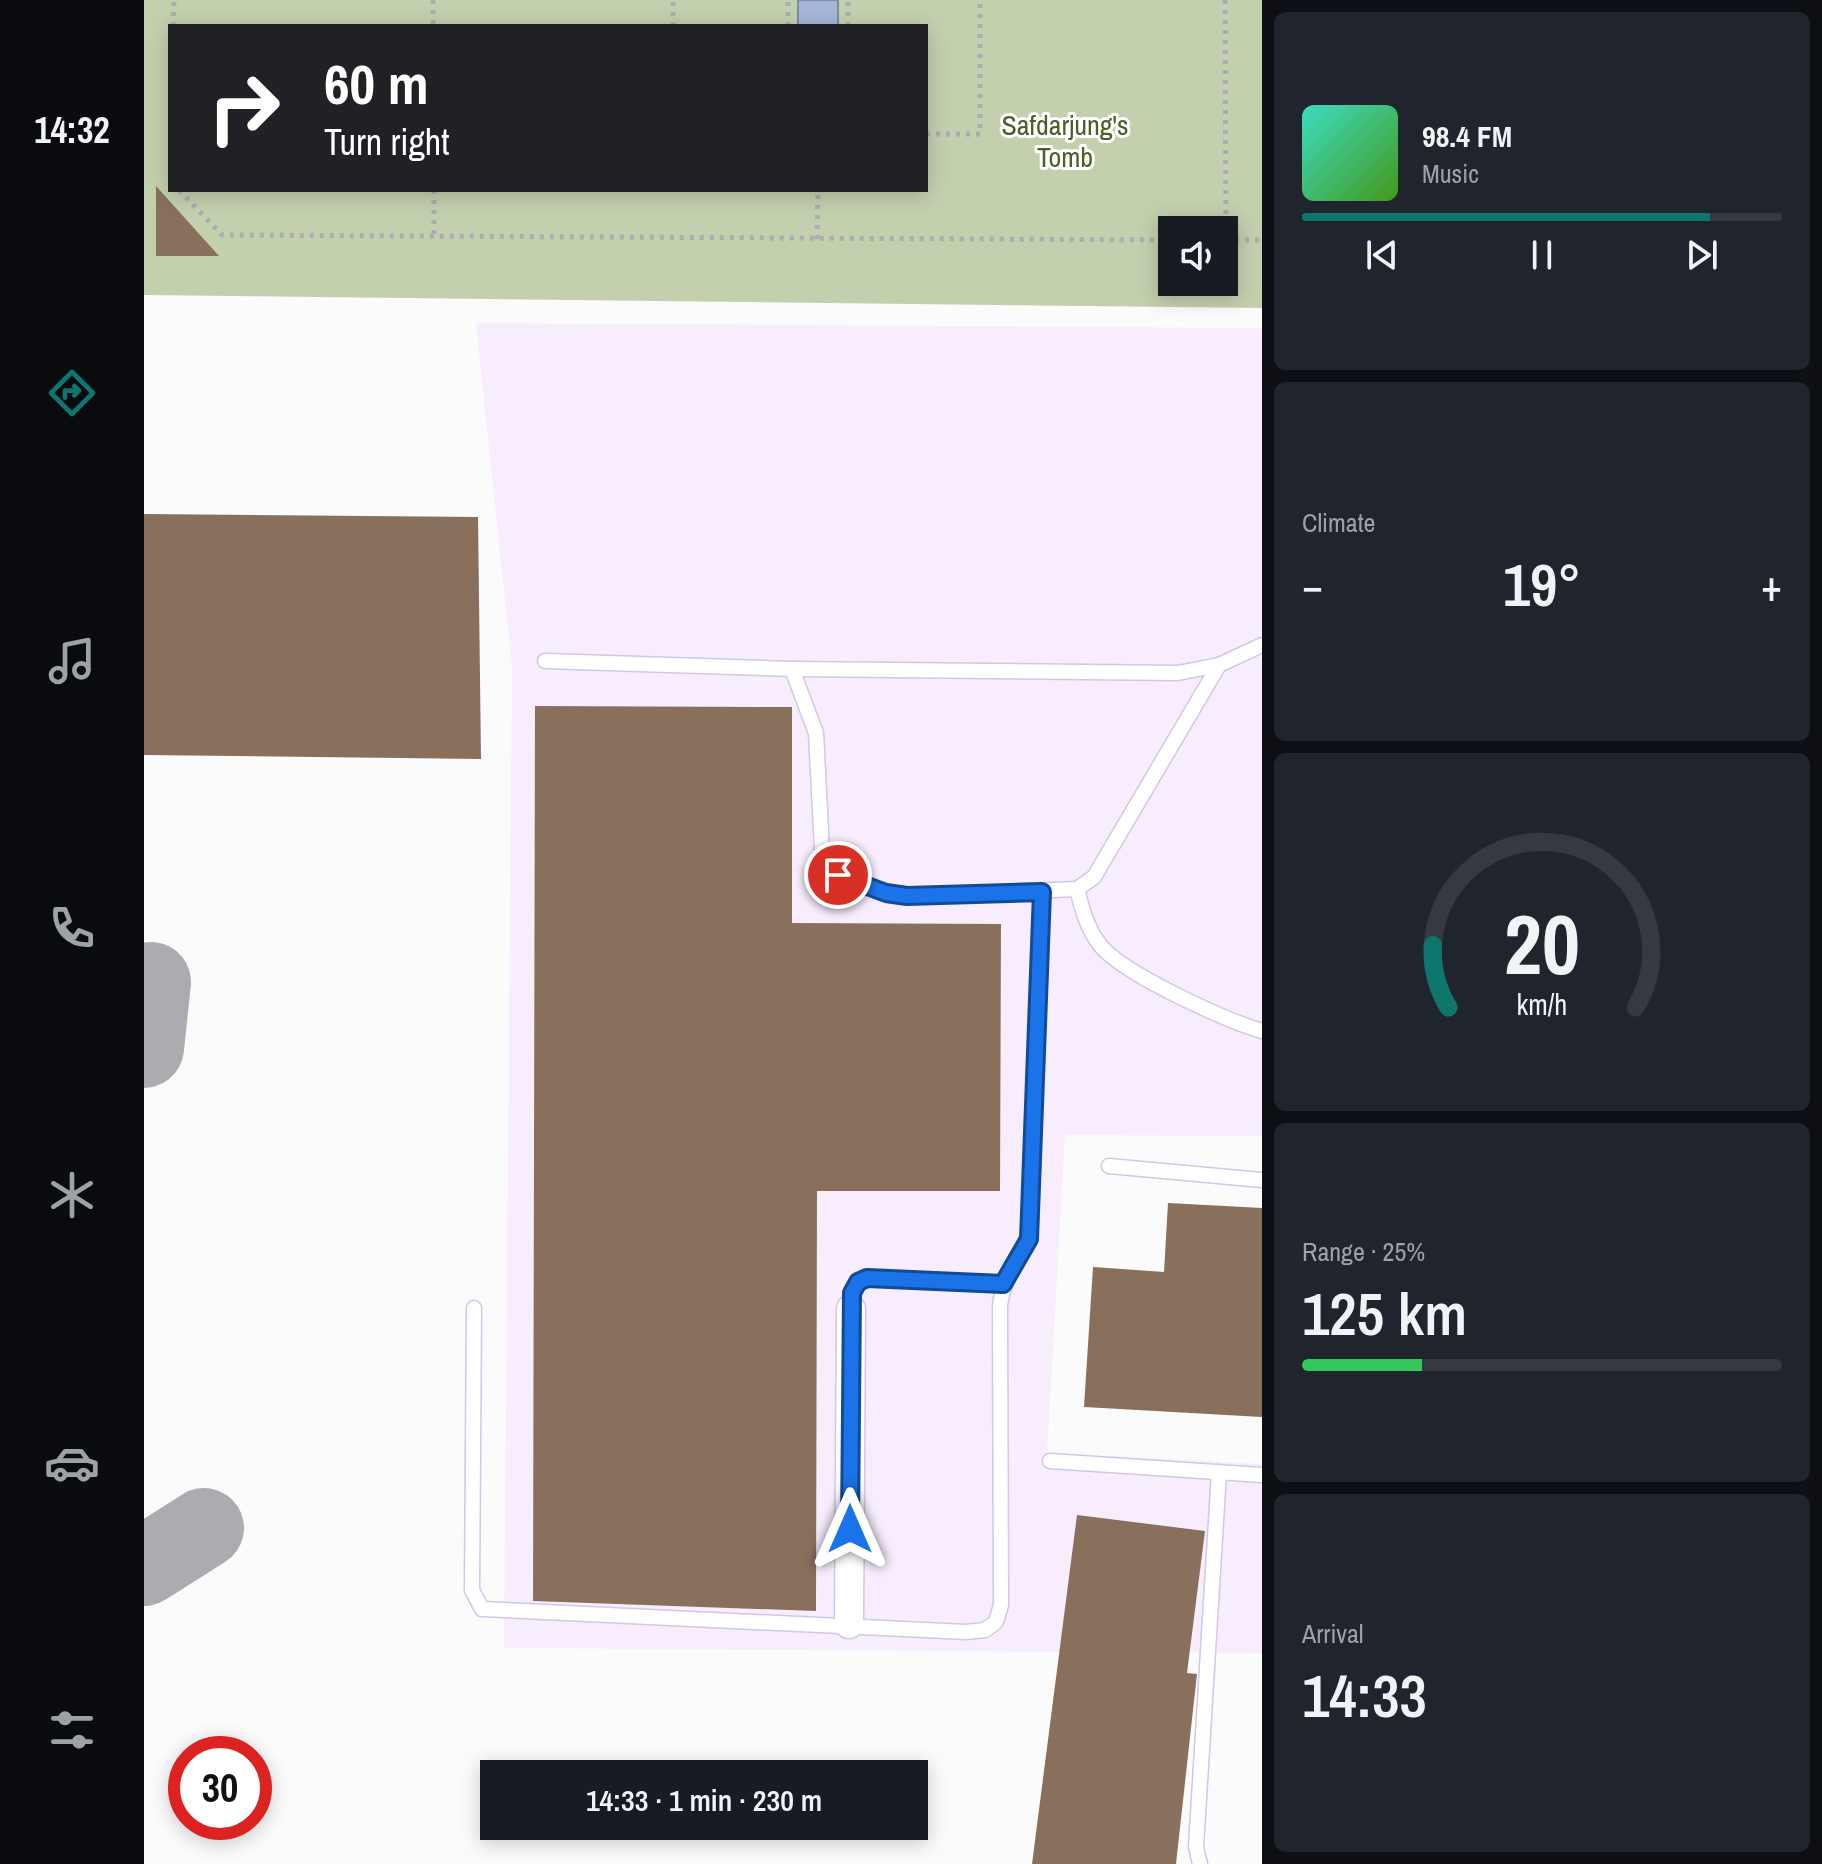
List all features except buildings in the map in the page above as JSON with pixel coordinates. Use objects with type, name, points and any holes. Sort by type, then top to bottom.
[{"type":"street","points":[[849,1624],[851,1309]]},
{"type":"lane","points":[[545,661],[792,669],[1178,673],[1219,665],[1262,645]]},
{"type":"lane","points":[[792,669],[816,733],[822,850],[838,875],[886,893],[907,896],[1077,889],[1103,865],[1219,665]]},
{"type":"lane","points":[[1077,889],[1086,922],[1101,947],[1123,965],[1223,1017],[1262,1031]]},
{"type":"lane","points":[[474,1308],[472,1590],[482,1609],[849,1624],[966,1632],[985,1630],[996,1622],[1001,1605],[1003,1284],[1029,1239],[1031,1222],[1042,892]]},
{"type":"lane","points":[[1109,1166],[1262,1180]]},
{"type":"lane","points":[[851,1309],[852,1293],[858,1282],[867,1278],[1003,1284]]},
{"type":"lane","points":[[1050,1461],[1262,1475]]},
{"type":"lane","points":[[1200,1864],[1196,1847],[1219,1472]]},
{"type":"path","points":[[173,24],[174,0]]},
{"type":"path","points":[[433,0],[433,24]]},
{"type":"path","points":[[673,0],[673,24]]},
{"type":"path","points":[[788,0],[788,24]]},
{"type":"path","points":[[848,0],[848,24]]},
{"type":"path","points":[[928,134],[980,134],[980,0]]},
{"type":"path","points":[[1225,0],[1225,216]]},
{"type":"path","points":[[181,192],[222,235],[434,239],[1158,240]]},
{"type":"path","points":[[434,192],[434,239]]},
{"type":"path","points":[[817,239],[818,192]]},
{"type":"path","points":[[1238,240],[1262,240]]},
{"type":"shaded area","points":[[476,323],[1262,328],[1262,1136],[1065,1135],[1047,1453],[1262,1464],[1262,1653],[504,1648],[512,667]]},
{"type":"green space","name":"Safdarjung's Tomb","points":[[144,0],[1262,0],[1262,308],[144,295]]},
{"type":"water","points":[[798,0],[838,0],[838,24],[798,24]]},
{"type":"taxiway","points":[[144,1048],[151,982]]},
{"type":"taxiway","points":[[144,1566],[204,1528]]},
{"type":"route","points":[[838,875],[886,893],[907,896],[1042,892],[1029,1239],[1003,1284],[867,1278],[858,1282],[852,1293],[850,1529]]}]
